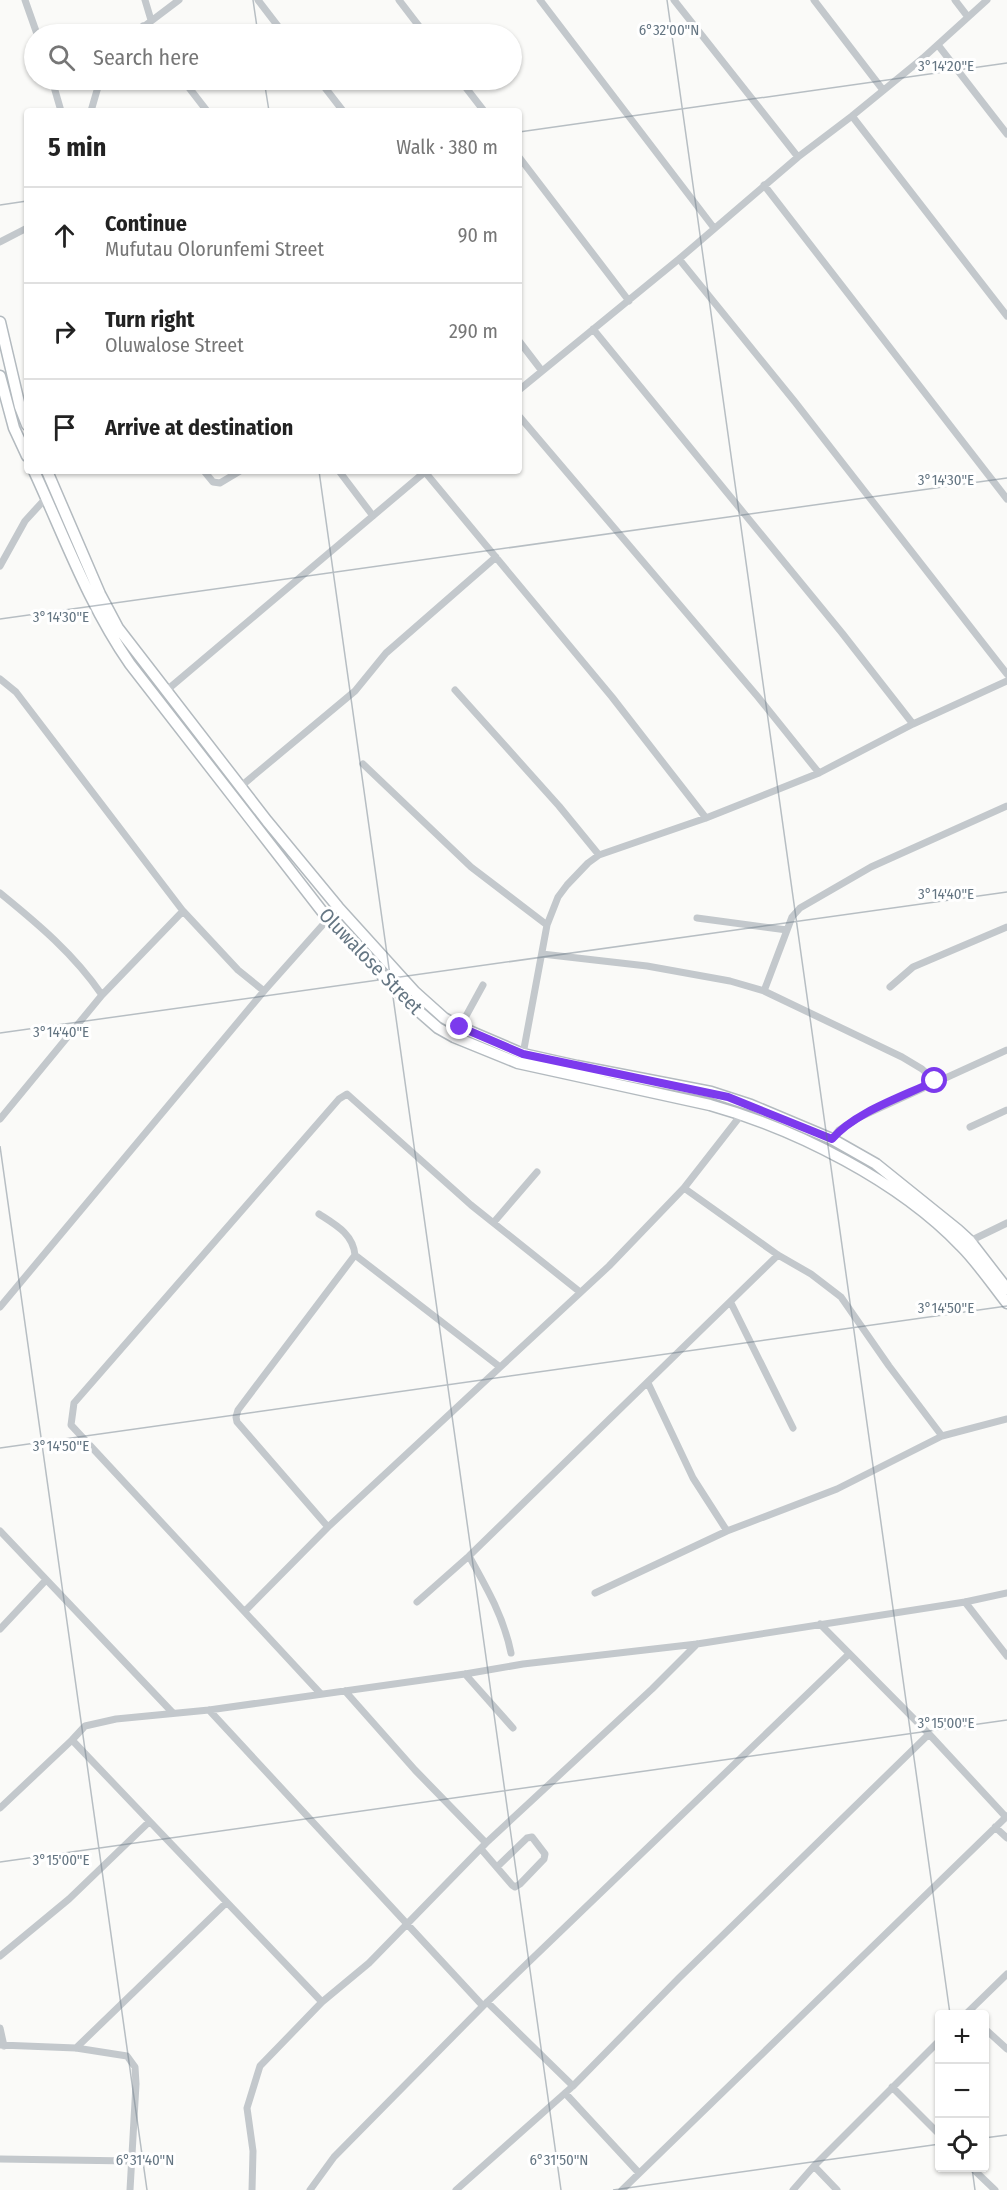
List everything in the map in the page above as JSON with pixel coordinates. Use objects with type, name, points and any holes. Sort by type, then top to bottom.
[{"type":"street","points":[[25,0],[33,24]]},
{"type":"street","points":[[145,0],[151,20]]},
{"type":"street","points":[[146,24],[179,0]]},
{"type":"street","points":[[258,0],[276,24]]},
{"type":"street","points":[[399,0],[418,24]]},
{"type":"street","points":[[540,0],[714,228]]},
{"type":"street","points":[[674,0],[798,157]]},
{"type":"street","points":[[814,0],[884,90]]},
{"type":"street","points":[[954,0],[968,17]]},
{"type":"street","points":[[522,388],[679,259],[798,157],[938,45],[987,0]]},
{"type":"street","points":[[938,45],[1007,134]]},
{"type":"street","points":[[55,90],[60,108]]},
{"type":"street","points":[[92,108],[97,90]]},
{"type":"street","points":[[191,90],[205,108]]},
{"type":"street","points":[[327,90],[341,108]]},
{"type":"street","points":[[468,90],[482,108]]},
{"type":"street","points":[[852,116],[1007,316]]},
{"type":"street","points":[[522,161],[628,301]]},
{"type":"street","points":[[764,185],[1007,499]]},
{"type":"street","points":[[0,242],[24,230]]},
{"type":"street","points":[[679,259],[795,402],[1007,674]]},
{"type":"street","points":[[0,322],[4,346],[24,413]]},
{"type":"street","points":[[593,329],[842,633],[913,724]]},
{"type":"street","points":[[522,345],[542,371]]},
{"type":"street","points":[[0,376],[14,428],[24,450]]},
{"type":"street","points":[[522,420],[819,772]]},
{"type":"street","name":"Oluwalose Street","points":[[35,474],[108,633],[130,664],[215,763],[240,787],[338,908],[415,992],[444,1018],[523,1054],[711,1092],[751,1105],[832,1139],[876,1164],[970,1241],[1007,1289]]},
{"type":"street","name":"Oluwalose Street","points":[[48,474],[100,594],[118,628],[139,658],[167,690],[215,763],[328,919],[407,1001],[438,1028],[454,1037],[518,1063],[710,1105],[825,1148],[868,1174],[928,1216],[962,1247],[1007,1303]]},
{"type":"street","points":[[206,474],[213,482],[220,483],[235,474]]},
{"type":"street","points":[[341,474],[373,516]]},
{"type":"street","points":[[167,690],[422,474]]},
{"type":"street","points":[[427,474],[612,698],[706,818]]},
{"type":"street","points":[[0,566],[25,521],[46,498]]},
{"type":"street","points":[[240,787],[355,691],[386,653],[496,557]]},
{"type":"street","points":[[0,679],[16,692],[183,911],[238,970],[264,991]]},
{"type":"street","points":[[523,1054],[547,925],[558,897],[582,868],[599,855],[706,818],[819,772],[913,724],[1007,681]]},
{"type":"street","points":[[454,690],[559,806],[599,855]]},
{"type":"street","points":[[363,764],[471,867],[547,925]]},
{"type":"street","points":[[764,991],[787,930],[795,912],[800,908],[871,867],[1007,806]]},
{"type":"street","points":[[0,893],[65,948],[102,995]]},
{"type":"street","points":[[0,1119],[102,995],[183,911]]},
{"type":"street","points":[[697,918],[787,930]]},
{"type":"street","points":[[0,1307],[264,991],[328,919]]},
{"type":"street","points":[[890,987],[913,967],[1007,927]]},
{"type":"street","points":[[542,954],[647,966],[730,981],[764,991],[902,1057],[922,1069],[935,1081]]},
{"type":"street","points":[[460,1027],[483,985]]},
{"type":"street","points":[[832,1139],[839,1130],[860,1117],[1007,1050]]},
{"type":"street","points":[[320,1693],[71,1425],[74,1403],[343,1095],[347,1094],[471,1205],[580,1292]]},
{"type":"street","points":[[970,1126],[1007,1110]]},
{"type":"street","points":[[245,1611],[328,1527],[609,1266],[684,1188],[741,1115]]},
{"type":"street","points":[[494,1222],[537,1172]]},
{"type":"street","points":[[684,1188],[841,1297],[942,1436]]},
{"type":"street","points":[[319,1214],[342,1229],[354,1242],[355,1255],[238,1410],[236,1417],[237,1422],[328,1527]]},
{"type":"street","points":[[970,1241],[1007,1223]]},
{"type":"street","points":[[355,1255],[500,1367]]},
{"type":"street","points":[[417,1602],[469,1556],[778,1255]]},
{"type":"street","points":[[731,1303],[793,1428]]},
{"type":"street","points":[[648,1383],[693,1478],[727,1531]]},
{"type":"street","points":[[595,1593],[727,1531],[837,1489],[942,1436],[1007,1419]]},
{"type":"street","points":[[0,1531],[172,1712]]},
{"type":"street","points":[[469,1556],[507,1631],[511,1653]]},
{"type":"street","points":[[0,1629],[46,1580]]},
{"type":"street","points":[[0,1808],[84,1726],[116,1719],[209,1710],[523,1664],[697,1644],[965,1602],[1007,1593]]},
{"type":"street","points":[[965,1602],[1007,1656]]},
{"type":"street","points":[[622,2190],[1007,1816],[820,1624]]},
{"type":"street","points":[[252,2190],[253,2151],[248,2108],[260,2066],[322,2002],[369,1963],[484,1846],[697,1644]]},
{"type":"street","points":[[310,2190],[334,2157],[485,2004],[849,1654]]},
{"type":"street","points":[[465,1674],[513,1728]]},
{"type":"street","points":[[345,1691],[484,1846],[497,1867],[512,1885],[515,1887],[520,1884],[545,1854],[532,1837],[527,1838],[497,1867]]},
{"type":"street","points":[[209,1710],[407,1925],[485,2004],[573,2086]]},
{"type":"street","points":[[456,2190],[573,2086],[679,1978],[929,1734]]},
{"type":"street","points":[[72,1740],[322,2002]]},
{"type":"street","points":[[0,1956],[69,1899],[149,1822]]},
{"type":"street","points":[[995,1827],[1007,1839]]},
{"type":"street","points":[[76,2048],[226,1903]]},
{"type":"street","points":[[972,2010],[1007,1974]]},
{"type":"street","points":[[0,2028],[2,2045],[76,2048],[127,2056],[135,2067],[136,2084],[130,2190]]},
{"type":"street","points":[[989,2033],[1007,2049]]},
{"type":"street","points":[[793,2190],[935,2044]]},
{"type":"street","points":[[892,2087],[935,2131]]},
{"type":"street","points":[[565,2093],[639,2173]]},
{"type":"street","points":[[0,2159],[131,2161]]},
{"type":"street","points":[[814,2166],[837,2190]]},
{"type":"street","points":[[976,2172],[995,2190]]},
{"type":"route","points":[[460,1027],[523,1054],[728,1097],[832,1139],[839,1130],[860,1117],[935,1081]]}]
